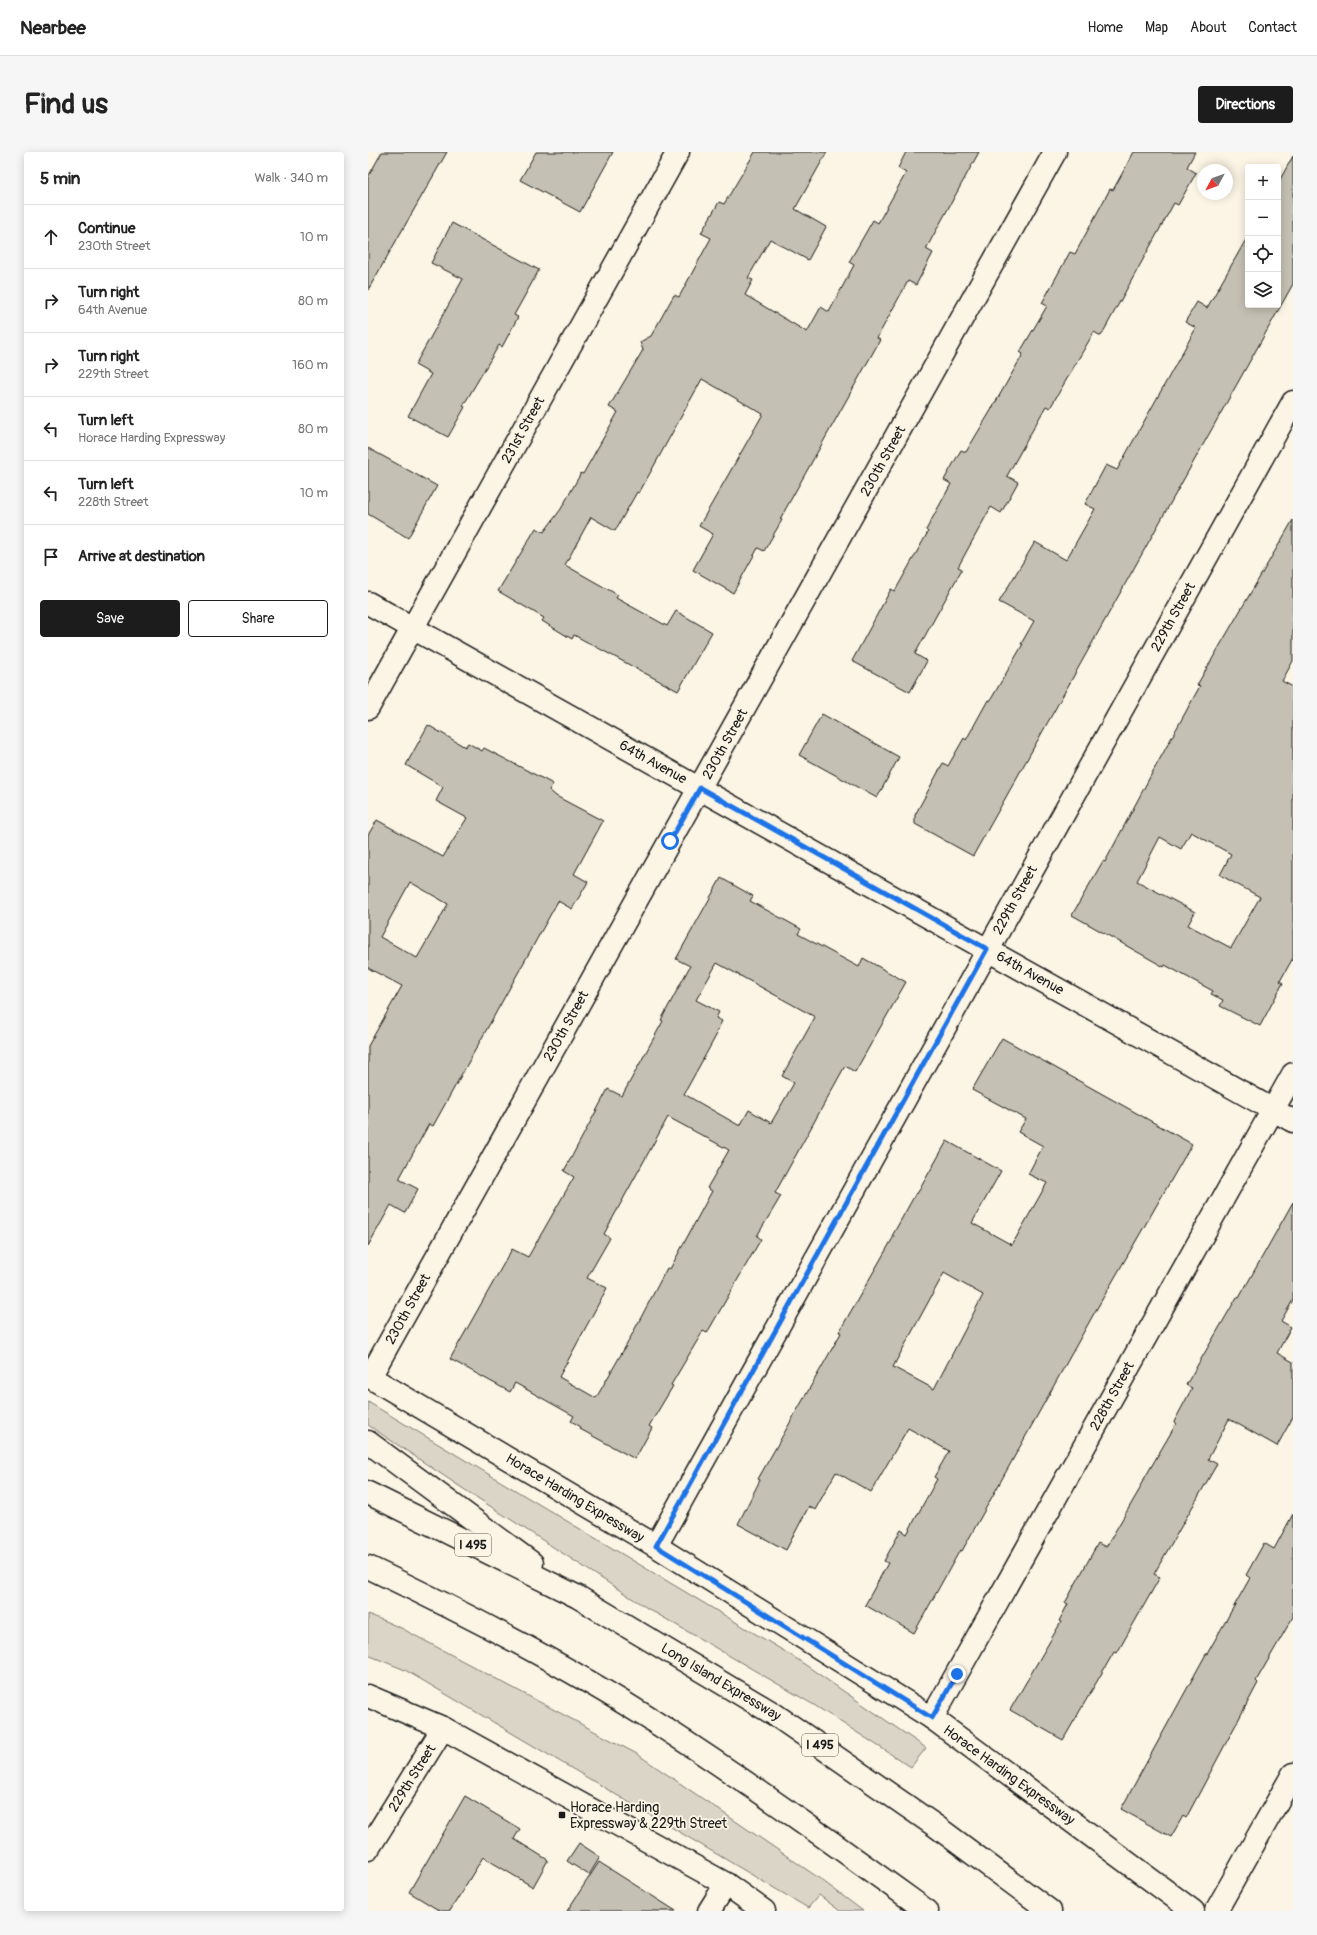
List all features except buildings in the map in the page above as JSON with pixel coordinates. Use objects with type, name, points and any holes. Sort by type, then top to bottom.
[{"type":"main road","name":"231st Street","points":[[368,708],[678,152]]},
{"type":"main road","name":"230th Street","points":[[369,1376],[700,788],[1055,152]]},
{"type":"main road","name":"229th Street","points":[[656,1546],[987,949],[1293,402]]},
{"type":"main road","name":"64th Avenue","points":[[368,603],[1293,1121]]},
{"type":"main road","name":"228th Street","points":[[932,1718],[1293,1074]]},
{"type":"main road","name":"Horace Harding Expressway","points":[[369,1376],[656,1546],[932,1718],[1193,1911]]},
{"type":"main road","points":[[368,1442],[578,1597]]},
{"type":"main road","name":"Long Island Expressway","points":[[368,1493],[578,1597],[774,1714],[937,1827],[1050,1911]]},
{"type":"main road","points":[[368,1567],[428,1595],[561,1666],[663,1728],[817,1832],[928,1911]]},
{"type":"main road","points":[[368,1696],[443,1728],[726,1884],[764,1911]]},
{"type":"main road","name":"229th Street","points":[[368,1849],[443,1728]]},
{"type":"main road","points":[[1216,1911],[1293,1774]]},
{"type":"main road","points":[[817,1832],[906,1911]]},
{"type":"main road","points":[[710,1911],[726,1884]]},
{"type":"shaded area","points":[[368,1402],[794,1657],[926,1748],[911,1767],[814,1705],[647,1608],[368,1425]]},
{"type":"shaded area","points":[[368,1614],[401,1628],[637,1754],[819,1878],[863,1911],[840,1911],[819,1895],[808,1908],[405,1670],[368,1655]]},
{"type":"place","name":"Horace Harding Expressway & 229th Street","points":[[562,1815]]},
{"type":"route","points":[[670,841],[700,788],[987,949],[656,1546],[932,1718],[957,1674]]}]
